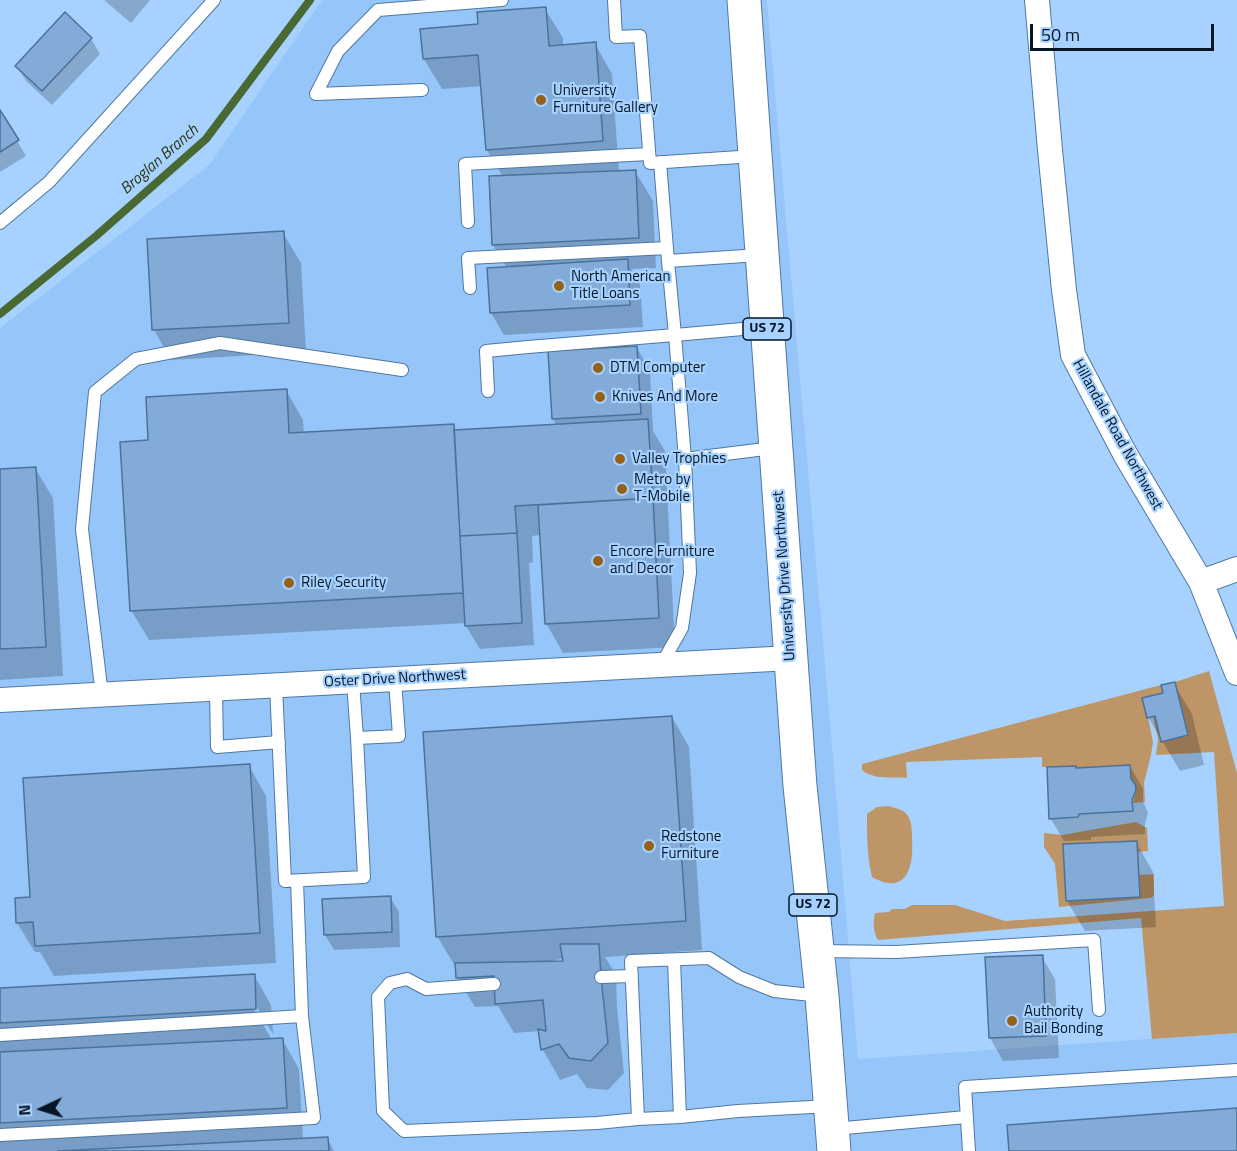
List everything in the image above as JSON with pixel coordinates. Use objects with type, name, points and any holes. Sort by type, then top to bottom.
[{"type":"highway","name":"University Drive Northwest","points":[[744,0],[800,786],[818,951],[833,1129]]},
{"type":"street","name":"Hillandale Road Northwest","points":[[1037,0],[1055,208],[1073,355],[1125,454],[1201,582],[1237,673]]},
{"type":"street","points":[[1201,582],[1237,569]]},
{"type":"street","name":"Oster Drive Northwest","points":[[0,700],[791,658]]},
{"type":"lane","points":[[0,223],[49,182],[214,0]]},
{"type":"lane","points":[[422,90],[316,94],[338,51],[378,10],[502,0]]},
{"type":"lane","points":[[614,0],[616,38],[640,36],[650,163],[755,155]]},
{"type":"lane","points":[[468,222],[465,164],[648,154]]},
{"type":"lane","points":[[660,162],[685,459],[690,573],[682,628],[661,665]]},
{"type":"lane","points":[[470,288],[468,258],[762,254]]},
{"type":"lane","points":[[488,391],[486,351],[766,327]]},
{"type":"lane","points":[[102,695],[82,529],[95,392],[136,359],[220,343],[402,370]]},
{"type":"lane","points":[[685,459],[776,448]]},
{"type":"lane","points":[[357,738],[399,736],[395,680]]},
{"type":"lane","points":[[276,686],[285,881],[297,881],[364,877],[353,682]]},
{"type":"lane","points":[[216,689],[218,747],[279,742]]},
{"type":"lane","points":[[0,1135],[314,1118],[302,1016],[297,881]]},
{"type":"lane","points":[[818,951],[896,952],[1094,940],[1099,1010]]},
{"type":"lane","points":[[638,1119],[631,962],[709,958],[739,977],[774,991],[822,996]]},
{"type":"lane","points":[[674,960],[680,1117]]},
{"type":"lane","points":[[601,977],[632,976]]},
{"type":"lane","points":[[494,984],[426,989],[407,978],[390,983],[378,997],[383,1111],[404,1131],[597,1123],[738,1111],[833,1129],[966,1117]]},
{"type":"lane","points":[[0,1035],[302,1016]]},
{"type":"lane","points":[[969,1151],[965,1087],[1237,1070]]},
{"type":"shaded area","points":[[322,0],[767,0],[858,1059],[1237,1033],[1237,1151],[0,1151],[0,328],[209,165]]},
{"type":"shaded area","points":[[1209,671],[1237,773],[1237,1033],[1152,1039],[1141,918],[878,940],[874,927],[875,913],[905,909],[912,905],[955,905],[1005,921],[1224,906],[1214,752],[1156,755],[1158,739],[1153,716],[1155,716],[1161,742],[1188,735],[1175,682]]},
{"type":"shaded area","points":[[1161,685],[1163,693],[1142,698],[1153,742],[1144,783],[1145,802],[1133,803],[1136,790],[1131,779],[1130,765],[1042,767],[1042,757],[906,762],[907,778],[878,777],[862,770],[862,764]]},
{"type":"shaded area","points":[[888,806],[906,814],[912,831],[909,869],[906,876],[893,883],[872,877],[868,846],[867,814],[877,807]]},
{"type":"shaded area","points":[[1136,822],[1147,828],[1148,851],[1137,852],[1136,841],[1063,844],[1066,901],[1139,897],[1138,875],[1154,874],[1154,896],[1059,907],[1055,864],[1044,847],[1044,833],[1062,835]]},
{"type":"building","name":"University Furniture Gallery","points":[[546,7],[549,46],[596,42],[603,141],[486,150],[478,55],[423,59],[420,29],[478,24],[477,12]]},
{"type":"building","points":[[65,12],[92,38],[42,91],[15,66]]},
{"type":"building","points":[[0,110],[19,140],[0,152]]},
{"type":"building","points":[[636,170],[639,238],[492,245],[489,176]]},
{"type":"building","points":[[284,231],[289,323],[152,330],[147,239]]},
{"type":"building","name":"North American Title Loans","points":[[628,259],[630,305],[490,313],[487,268]]},
{"type":"building","points":[[637,346],[641,414],[552,419],[548,351]]},
{"type":"building","points":[[287,389],[289,433],[454,424],[463,593],[130,611],[120,442],[148,440],[146,397]]},
{"type":"building","points":[[648,419],[653,498],[515,506],[517,533],[460,536],[454,430]]},
{"type":"building","points":[[36,467],[46,647],[0,649],[0,469]]},
{"type":"building","name":"Encore Furniture and Decor","points":[[653,498],[659,618],[545,624],[538,505]]},
{"type":"building","points":[[517,533],[522,623],[465,626],[460,536]]},
{"type":"building","points":[[1175,682],[1188,735],[1161,742],[1155,716],[1147,718],[1142,698],[1163,693],[1161,685]]},
{"type":"building","points":[[672,716],[686,921],[436,937],[423,732]]},
{"type":"building","points":[[250,764],[260,933],[35,946],[33,922],[16,923],[15,898],[30,897],[23,778]]},
{"type":"building","points":[[1130,765],[1131,779],[1136,790],[1132,800],[1133,811],[1079,814],[1078,817],[1049,819],[1047,767]]},
{"type":"building","points":[[1137,841],[1140,897],[1066,901],[1063,844]]},
{"type":"building","points":[[391,896],[392,932],[324,935],[322,899]]},
{"type":"building","points":[[560,944],[599,944],[608,1043],[591,1061],[569,1058],[559,1044],[541,1050],[538,1029],[546,1031],[543,1000],[495,1004],[494,976],[456,978],[455,963],[563,961]]},
{"type":"building","points":[[1043,955],[1046,1036],[989,1038],[985,957]]},
{"type":"building","points":[[255,974],[256,1009],[0,1023],[0,988]]},
{"type":"building","points":[[283,1038],[287,1108],[0,1123],[0,1052]]},
{"type":"building","points":[[1237,1108],[1237,1151],[1009,1151],[1007,1125]]},
{"type":"building","points":[[328,1137],[329,1151],[58,1151]]},
{"type":"waterway","name":"Broglan Branch","points":[[0,314],[96,236],[206,139],[310,0]]},
{"type":"place","name":"University Furniture Gallery","points":[[541,100]]},
{"type":"place","name":"North American Title Loans","points":[[559,286]]},
{"type":"place","name":"DTM Computer","points":[[598,368]]},
{"type":"place","name":"Knives And More","points":[[600,397]]},
{"type":"place","name":"Valley Trophies","points":[[620,459]]},
{"type":"place","name":"Metro by T-Mobile","points":[[622,489]]},
{"type":"place","name":"Encore Furniture and Decor","points":[[598,561]]},
{"type":"place","name":"Riley Security","points":[[289,583]]},
{"type":"place","name":"Redstone Furniture","points":[[649,846]]},
{"type":"place","name":"Authority Bail Bonding","points":[[1012,1021]]}]
